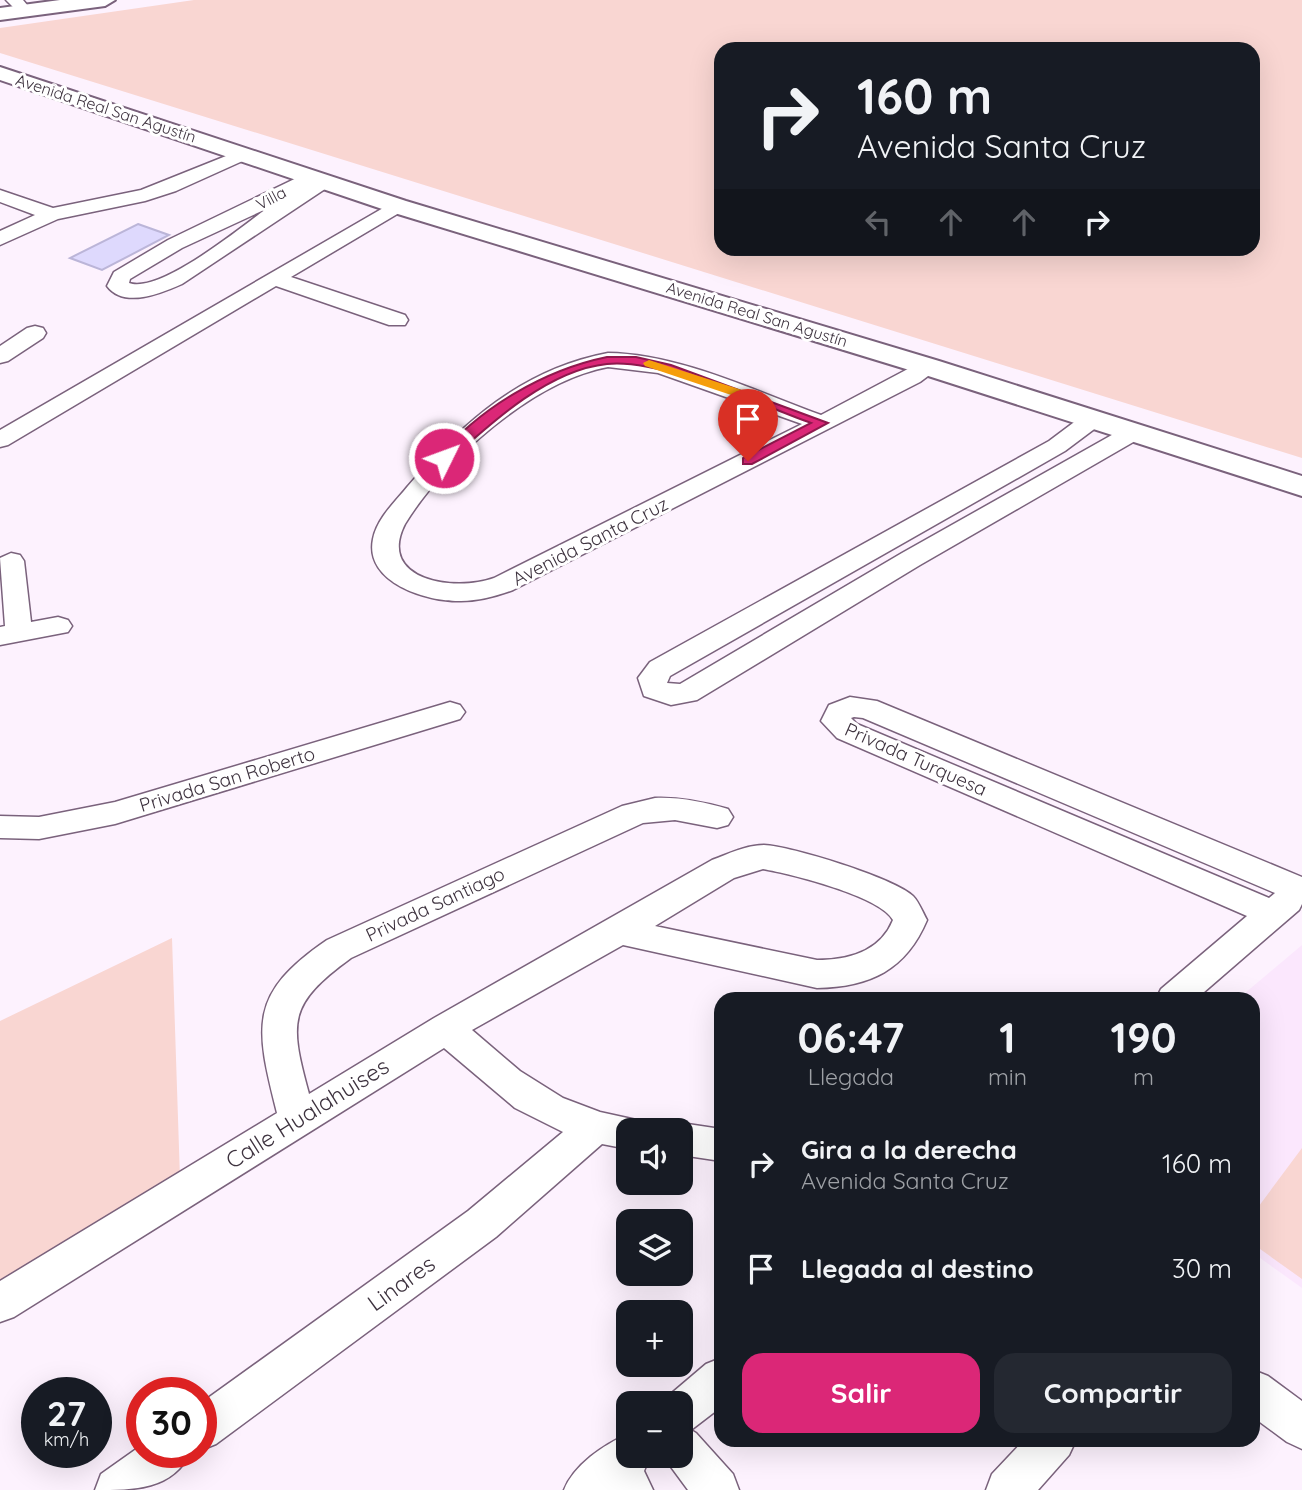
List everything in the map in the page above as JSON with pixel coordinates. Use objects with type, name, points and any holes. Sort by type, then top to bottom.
[{"type":"main road","points":[[12,5],[65,0]]},
{"type":"main road","points":[[0,15],[105,0]]},
{"type":"main road","name":"Avenida Real San Agustín","points":[[0,73],[303,188],[397,206],[929,367],[1302,486]]},
{"type":"main road","name":"Avenida Real San Agustín","points":[[0,81],[209,152]]},
{"type":"street","points":[[106,202],[126,188],[209,152]]},
{"type":"street","points":[[0,239],[52,215],[145,195],[169,187],[209,152]]},
{"type":"street","name":"Villa","points":[[303,188],[238,240],[171,282],[137,292],[123,291],[117,286],[121,276],[175,244],[303,188]]},
{"type":"street","points":[[0,196],[52,215]]},
{"type":"street","points":[[0,440],[397,206]]},
{"type":"street","points":[[232,217],[257,225]]},
{"type":"street","points":[[276,279],[397,320]]},
{"type":"street","points":[[0,356],[35,333]]},
{"type":"street","name":"Avenida Santa Cruz","points":[[822,423],[667,367],[636,360],[607,360],[583,366],[548,380],[494,413],[444,458],[396,517],[385,540],[387,559],[400,576],[423,587],[463,594],[492,589],[526,575],[822,423],[929,367]]},
{"type":"street","points":[[1093,419],[1057,446],[660,669],[652,678],[654,689],[671,695],[687,693],[911,559],[1135,432]]},
{"type":"street","points":[[886,544],[911,559]]},
{"type":"street","points":[[11,561],[9,634],[58,625]]},
{"type":"street","name":"Privada Turquesa","points":[[1272,913],[1031,793],[867,708],[850,707],[839,712],[836,721],[846,731],[1031,793],[1301,890]]},
{"type":"street","name":"Privada San Roberto","points":[[0,827],[39,828],[115,813],[450,712]]},
{"type":"street","name":"Privada Santiago","points":[[297,1119],[277,1030],[288,992],[300,976],[316,963],[339,949],[633,814],[652,808],[669,807],[717,817]]},
{"type":"street","name":"Calle Hualahuises","points":[[0,1303],[446,1028],[723,869],[744,860],[763,857],[782,859],[825,870],[888,896],[902,906],[911,920],[906,933],[886,954],[867,967],[836,975],[817,974],[619,931]]},
{"type":"street","points":[[1191,992],[1272,913],[1301,890]]},
{"type":"street","points":[[446,1028],[501,1078],[528,1098],[611,1131]]},
{"type":"street","name":"Linares","points":[[217,1417],[611,1131]]},
{"type":"street","points":[[693,1140],[714,1143]]},
{"type":"street","points":[[693,1403],[714,1385]]},
{"type":"street","points":[[1260,1396],[1302,1427]]},
{"type":"street","points":[[1008,1490],[1048,1447]]},
{"type":"street","points":[[693,1462],[717,1490]]},
{"type":"street","points":[[117,1490],[147,1468]]},
{"type":"shaded area","points":[[194,0],[1302,0],[1302,458],[0,53],[0,28]]},
{"type":"shaded area","points":[[172,938],[180,1178],[0,1291],[0,1021]]},
{"type":"shaded area","points":[[1302,945],[1302,1288],[1260,1258],[1260,992],[1246,992]]},
{"type":"shaded area","points":[[1302,1148],[1302,1279],[1260,1249],[1260,1205]]},
{"type":"building","points":[[138,224],[169,235],[102,270],[70,258]]},
{"type":"slow traffic","points":[[649,363],[744,395]]},
{"type":"route","points":[[444,458],[494,413],[548,380],[607,360],[636,360],[667,367],[822,423],[748,461]]}]
